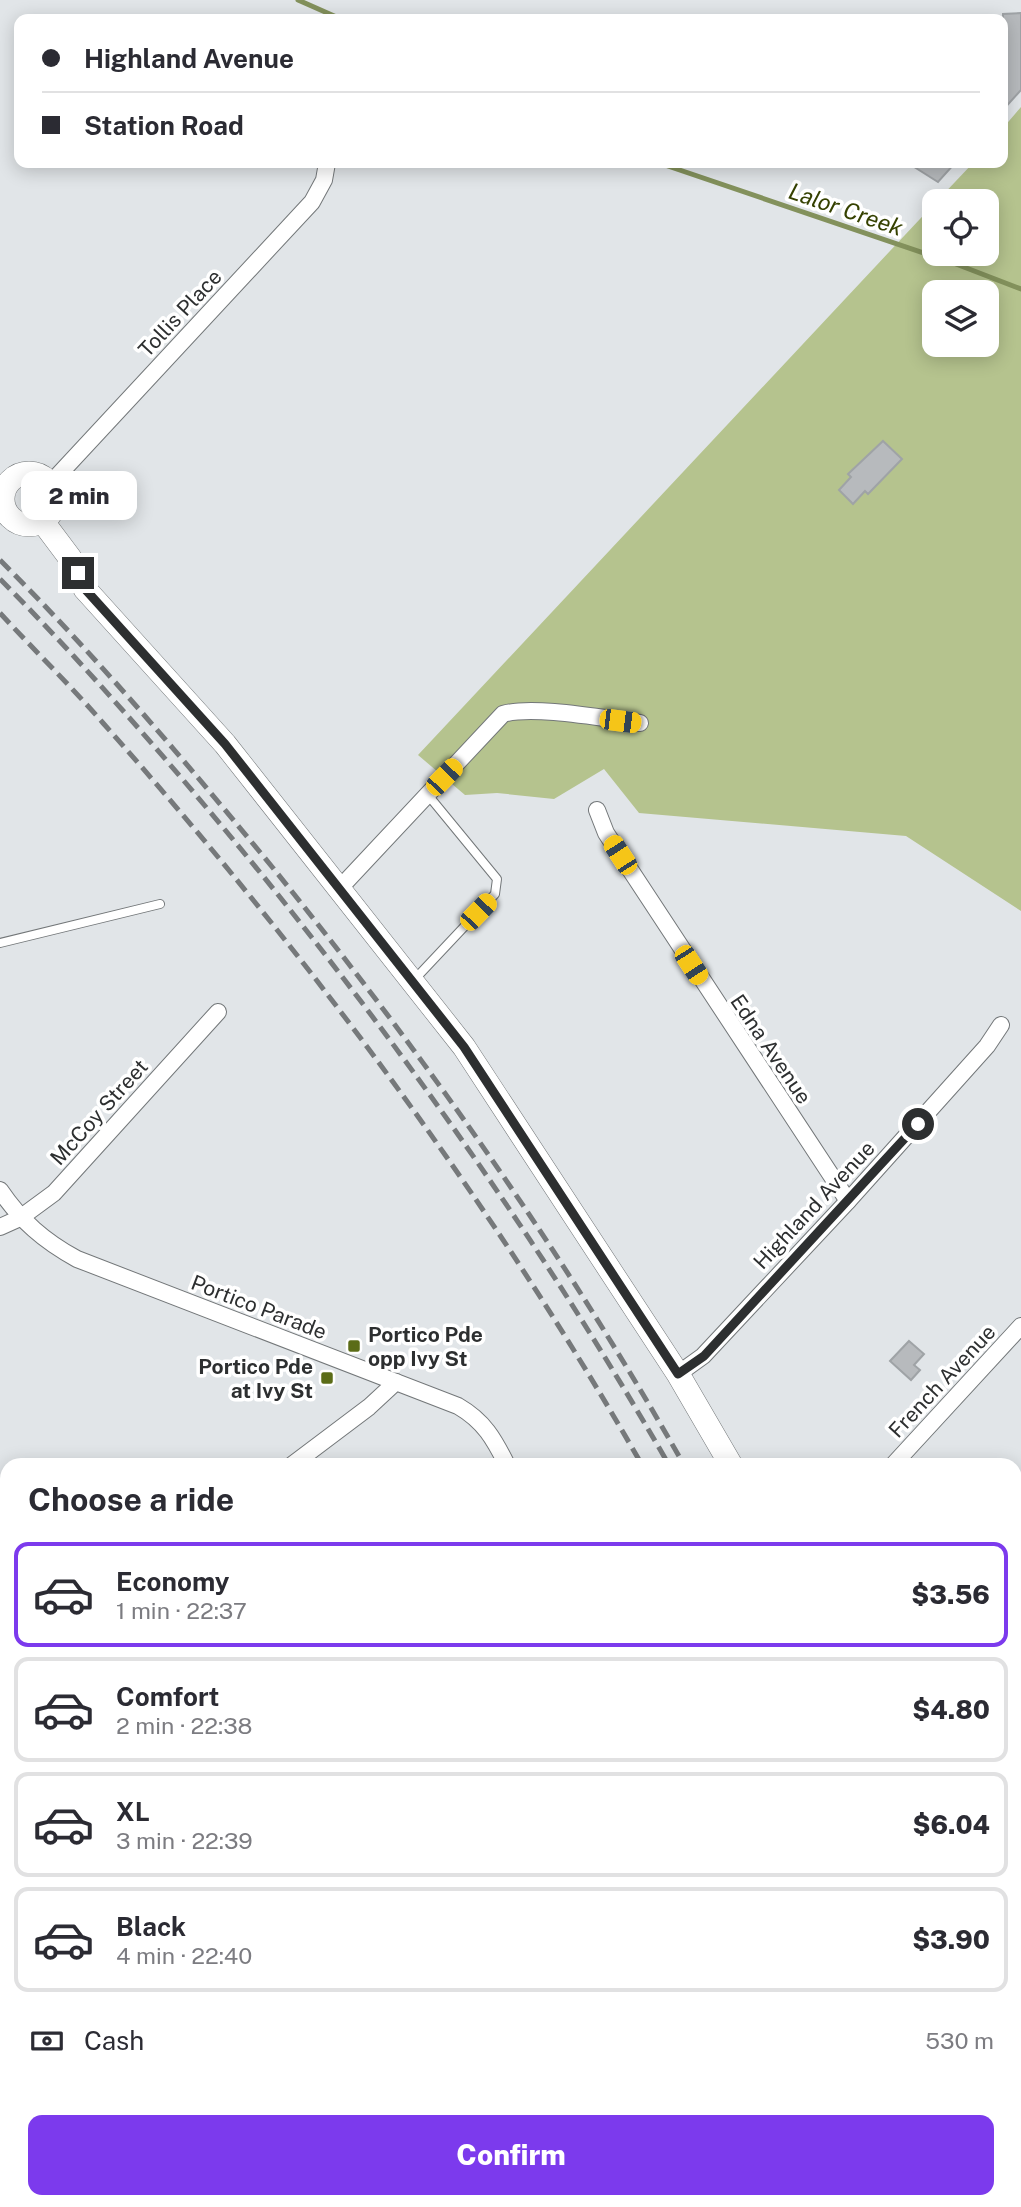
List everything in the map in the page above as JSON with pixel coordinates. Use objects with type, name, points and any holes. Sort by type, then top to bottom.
[{"type":"main road","points":[[36,475],[50,484],[54,491],[54,508],[43,522],[26,525],[11,517],[3,502],[5,478],[36,475]]},
{"type":"main road","points":[[43,522],[70,558],[85,589],[225,744],[464,1047],[678,1374],[728,1458]]},
{"type":"street","name":"Tollis Place","points":[[50,484],[312,202],[324,180],[326,168]]},
{"type":"street","points":[[339,889],[503,714],[512,711],[531,712],[640,723]]},
{"type":"street","name":"Edna Avenue","points":[[597,810],[606,833],[848,1201]]},
{"type":"street","name":"McCoy Street","points":[[0,1227],[20,1217],[54,1193],[218,1012]]},
{"type":"street","name":"Highland Avenue","points":[[678,1374],[704,1356],[848,1201],[987,1046],[1001,1026]]},
{"type":"street","name":"Portico Parade","points":[[0,1189],[20,1217],[54,1247],[77,1259],[458,1406],[471,1414],[494,1437],[504,1458]]},
{"type":"street","name":"French Avenue","points":[[899,1458],[1021,1326]]},
{"type":"street","points":[[301,1458],[396,1382]]},
{"type":"lane","points":[[413,981],[495,894],[498,884],[497,879],[428,795]]},
{"type":"lane","points":[[0,943],[160,904]]},
{"type":"green space","points":[[1021,107],[1021,911],[906,836],[639,813],[604,769],[554,799],[497,793],[465,795],[418,755],[922,217],[922,266],[999,266],[999,189],[948,189],[968,168],[1008,168],[1008,122]]},
{"type":"building","points":[[1021,13],[1021,90],[1008,104],[1008,14],[1003,14]]},
{"type":"building","points":[[916,168],[951,168],[938,182]]},
{"type":"building","points":[[883,441],[902,459],[868,494],[865,491],[853,504],[839,490],[851,477],[848,474]]},
{"type":"building","points":[[909,1341],[924,1354],[914,1365],[920,1370],[911,1380],[890,1361]]},
{"type":"waterway","name":"Lalor Creek","points":[[298,0],[330,14]]},
{"type":"waterway","name":"Lalor Creek","points":[[674,168],[956,264],[1021,289]]},
{"type":"railway","points":[[0,560],[106,672],[174,750],[273,868],[385,1011],[542,1233],[680,1458]]},
{"type":"railway","points":[[0,579],[102,687],[167,762],[263,876],[373,1017],[528,1237],[665,1458]]},
{"type":"railway","points":[[0,613],[178,809],[251,897],[392,1080],[523,1270],[638,1458]]},
{"type":"place","name":"Portico Pde opp Ivy St","points":[[354,1346]]},
{"type":"place","name":"Portico Pde at Ivy St","points":[[327,1378]]},
{"type":"route","points":[[78,573],[85,589],[225,744],[464,1047],[678,1374],[704,1356],[918,1124]]}]
